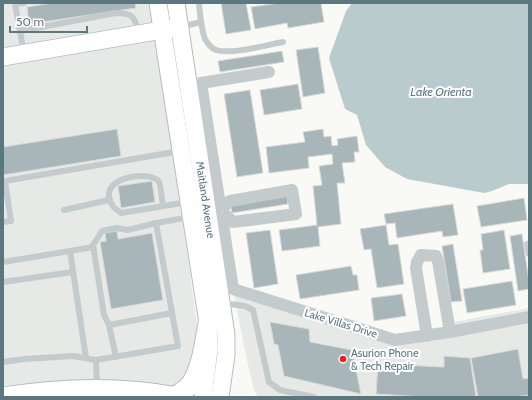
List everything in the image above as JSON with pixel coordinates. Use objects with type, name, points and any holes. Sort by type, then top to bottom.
[{"type":"main road","name":"Maitland Avenue","points":[[158,3],[180,151],[202,210],[221,303],[226,335],[226,355],[220,397]]},
{"type":"main road","name":"Maitland Avenue","points":[[176,3],[202,210],[209,349],[203,397]]},
{"type":"main road","points":[[3,57],[180,27]]},
{"type":"main road","points":[[3,397],[54,391],[98,390],[138,392],[177,397],[189,386],[196,373],[203,355],[208,323]]},
{"type":"street","name":"Lake Villas Drive","points":[[269,72],[201,83],[202,210],[233,289],[396,340],[427,336],[529,317]]},
{"type":"street","points":[[292,190],[296,214],[233,222],[202,210],[230,200],[292,190]]},
{"type":"street","points":[[427,336],[416,268],[417,262],[421,255],[436,256],[438,260],[450,332]]},
{"type":"lane","points":[[24,3],[15,4],[24,53]]},
{"type":"lane","points":[[198,3],[206,40],[214,49],[223,51],[237,50],[283,42]]},
{"type":"lane","points":[[20,31],[116,13],[126,13],[131,15],[134,19],[139,33]]},
{"type":"lane","points":[[180,27],[201,22]]},
{"type":"lane","points":[[3,222],[11,221],[5,181],[180,151]]},
{"type":"lane","points":[[163,206],[159,182],[150,176],[116,181],[108,191],[109,200],[112,207],[121,213],[163,206],[202,210]]},
{"type":"lane","points":[[64,210],[109,200]]},
{"type":"lane","points":[[118,234],[202,210]]},
{"type":"lane","points":[[3,362],[72,356],[96,360],[178,346],[156,223]]},
{"type":"lane","points":[[116,357],[109,325],[104,315],[93,247],[96,239],[102,231],[116,228],[128,230]]},
{"type":"lane","points":[[96,239],[105,236]]},
{"type":"lane","points":[[527,244],[529,254]]},
{"type":"lane","points":[[3,262],[93,247]]},
{"type":"lane","points":[[70,251],[86,358]]},
{"type":"lane","points":[[3,282],[73,272]]},
{"type":"lane","points":[[221,303],[246,306],[253,310],[269,382],[280,390],[314,397]]},
{"type":"lane","points":[[109,325],[172,313]]},
{"type":"lane","points":[[96,360],[98,390]]},
{"type":"shaded area","points":[[8,3],[153,3],[156,25],[5,51],[3,36],[3,5]]},
{"type":"shaded area","points":[[158,37],[197,326],[195,360],[176,391],[67,383],[3,386],[3,63]]},
{"type":"shaded area","points":[[234,295],[396,346],[529,323],[529,397],[258,397],[254,390]]},
{"type":"shaded area","points":[[529,308],[529,311],[455,325],[454,322]]},
{"type":"water","name":"Lake Orienta","points":[[352,3],[529,3],[529,184],[509,184],[484,193],[407,179],[385,167],[366,145],[357,115],[345,109],[329,58],[346,11]]},
{"type":"building","points":[[52,3],[135,3],[136,8],[29,24],[27,7]]},
{"type":"building","points":[[221,3],[246,3],[251,30],[226,34]]},
{"type":"building","points":[[279,3],[321,3],[324,22],[288,28],[287,23],[255,29],[251,7]]},
{"type":"building","points":[[318,47],[325,93],[303,97],[296,50]]},
{"type":"building","points":[[282,51],[284,62],[220,72],[218,61]]},
{"type":"building","points":[[298,84],[302,109],[264,115],[260,90]]},
{"type":"building","points":[[250,90],[263,173],[237,177],[224,94]]},
{"type":"building","points":[[117,129],[121,156],[3,175],[3,147]]},
{"type":"building","points":[[323,129],[324,137],[331,136],[332,146],[338,145],[337,139],[357,136],[359,152],[354,152],[355,162],[342,163],[345,183],[337,183],[341,224],[318,227],[320,246],[282,251],[279,230],[317,225],[313,186],[322,185],[319,166],[333,164],[332,154],[308,157],[309,168],[269,173],[266,147],[305,142],[303,132]]},
{"type":"building","points":[[152,181],[155,202],[121,208],[118,186]]},
{"type":"building","points":[[287,193],[288,204],[232,213],[230,202]]},
{"type":"building","points":[[524,198],[527,220],[481,227],[477,206]]},
{"type":"building","points":[[453,204],[458,235],[443,237],[442,231],[397,238],[395,223],[386,224],[384,214]]},
{"type":"building","points":[[386,225],[389,245],[398,244],[404,284],[377,288],[371,249],[364,250],[360,229]]},
{"type":"building","points":[[270,230],[278,284],[254,288],[246,233]]},
{"type":"building","points":[[504,230],[510,269],[483,273],[480,250],[483,250],[481,234]]},
{"type":"building","points":[[117,231],[118,239],[152,233],[163,300],[111,309],[100,242],[106,241],[105,233]]},
{"type":"building","points":[[522,234],[529,289],[518,291],[510,236]]},
{"type":"building","points":[[453,244],[462,301],[451,302],[442,246]]},
{"type":"building","points":[[351,266],[353,275],[357,275],[359,290],[300,299],[296,275]]},
{"type":"building","points":[[512,281],[516,305],[467,313],[463,289]]},
{"type":"building","points":[[402,294],[406,316],[374,321],[371,298]]},
{"type":"building","points":[[270,322],[309,329],[310,342],[352,350],[361,394],[284,376],[278,345],[274,344]]},
{"type":"building","points":[[518,349],[523,379],[529,378],[529,395],[515,397],[478,397],[471,358]]},
{"type":"building","points":[[444,356],[470,358],[476,397],[424,397],[376,394],[378,364],[444,367]]},
{"type":"place","name":"Asurion Phone & Tech Repair","points":[[343,359]]}]
